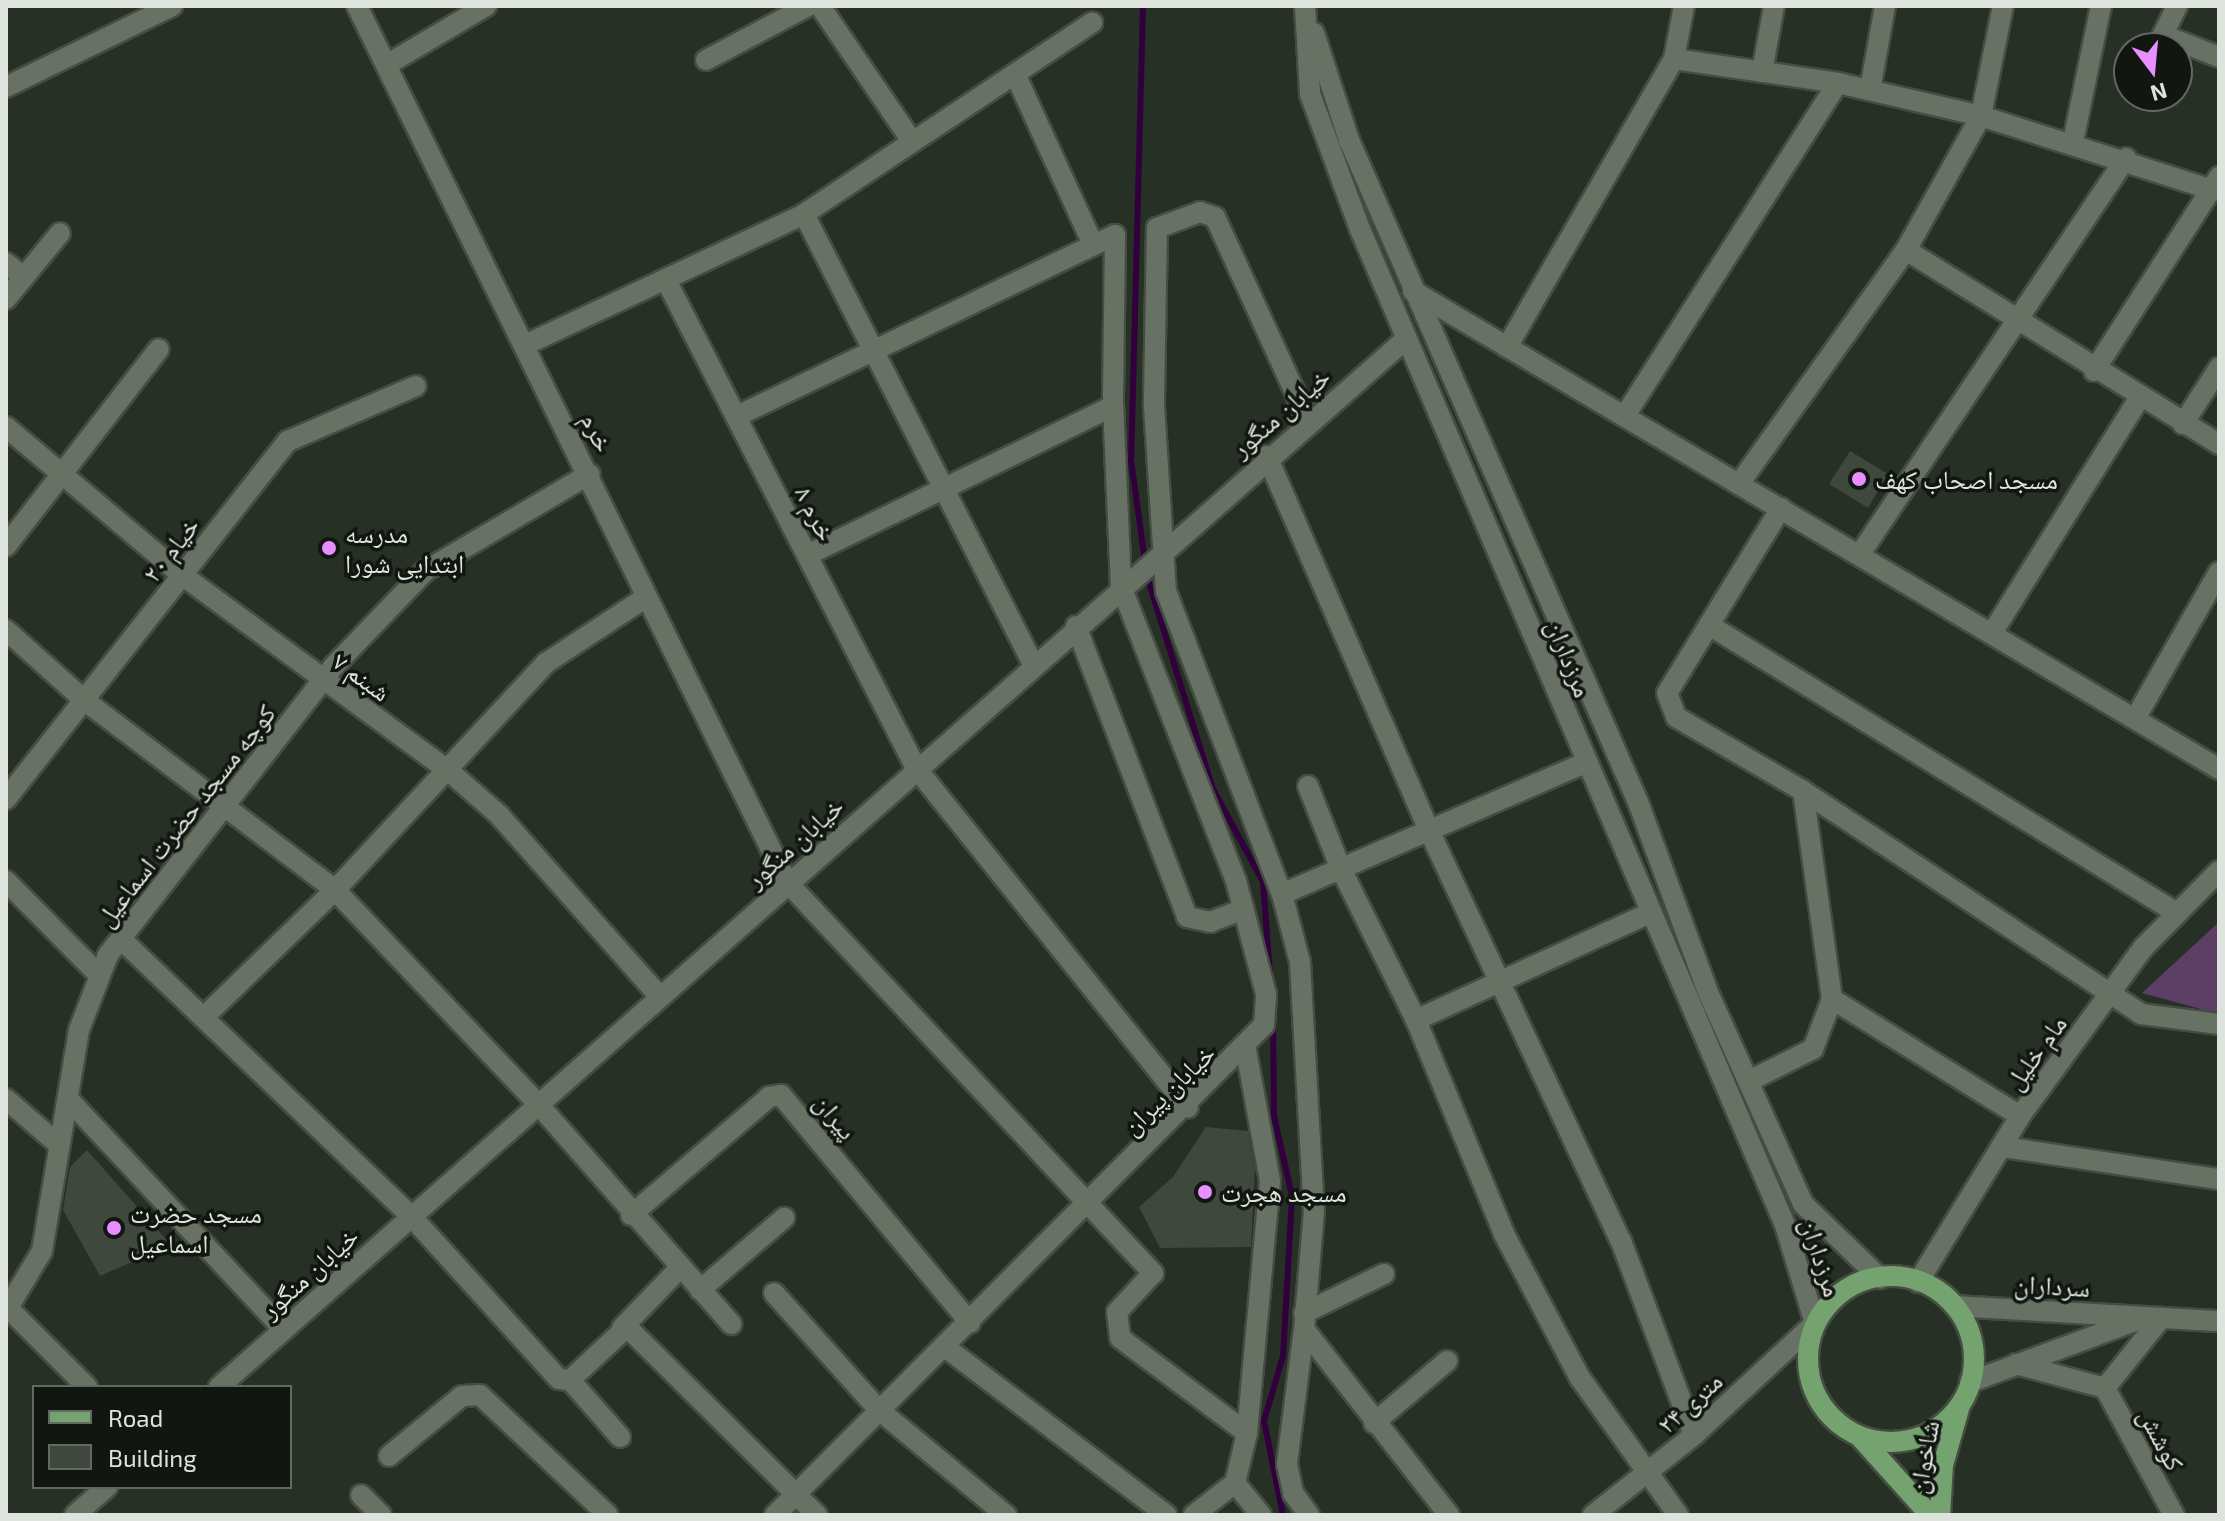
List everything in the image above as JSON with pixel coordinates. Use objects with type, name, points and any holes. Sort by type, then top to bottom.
[{"type":"main road","points":[[1880,1278],[1918,1282],[1955,1306],[1975,1356],[1970,1382],[1959,1408],[1914,1440],[1860,1437],[1837,1423],[1809,1377],[1807,1349],[1815,1323],[1832,1300],[1880,1278]]},
{"type":"main road","name":"شاخوان","points":[[1940,1515],[1943,1465],[1959,1408]]},
{"type":"main road","name":"شاخوان","points":[[1860,1437],[1930,1515]]},
{"type":"street","points":[[6,87],[172,6]]},
{"type":"street","name":"خرم","points":[[357,6],[527,344],[645,598],[787,882],[1153,1273],[1117,1312],[1120,1338],[1247,1433]]},
{"type":"street","points":[[388,64],[486,6]]},
{"type":"street","points":[[706,60],[808,6]]},
{"type":"street","points":[[820,6],[911,140]]},
{"type":"street","name":"مرزداران","points":[[1306,6],[1349,140],[1638,802],[1707,990],[1803,1204],[1880,1278]]},
{"type":"street","name":"مرزداران","points":[[1306,6],[1310,94],[1406,339],[1785,1225],[1815,1323]]},
{"type":"street","points":[[1507,347],[1674,59],[1684,6]]},
{"type":"street","points":[[1762,72],[1774,6]]},
{"type":"street","points":[[1870,90],[1885,6]]},
{"type":"street","points":[[1739,484],[1906,250],[1981,116],[2003,6]]},
{"type":"street","points":[[2073,142],[2101,6]]},
{"type":"street","points":[[2177,6],[2163,35],[2219,57]]},
{"type":"street","points":[[527,344],[667,282],[804,214],[911,140],[1016,76],[1092,23]]},
{"type":"street","points":[[1674,59],[1870,90],[1981,116],[2216,183],[2094,371]]},
{"type":"street","points":[[737,416],[1093,244],[1016,76]]},
{"type":"street","points":[[1626,414],[1838,83]]},
{"type":"street","points":[[1860,554],[2126,158]]},
{"type":"street","points":[[1308,421],[1215,217],[1200,212],[1157,228],[1154,406],[1164,547],[1177,632],[1282,894],[1303,988],[1314,1211],[1287,1464],[1293,1493],[1309,1515]]},
{"type":"street","points":[[804,214],[878,348],[1033,664]]},
{"type":"street","points":[[6,299],[60,233]]},
{"type":"street","name":"خیابان پیران","points":[[775,1515],[1246,1050],[1267,1012],[1244,909],[1121,586],[1113,406],[1115,235],[1093,244]]},
{"type":"street","points":[[1906,250],[2138,400],[2219,444]]},
{"type":"street","points":[[6,263],[23,277]]},
{"type":"street","name":"خرم ۸","points":[[667,282],[916,768],[1188,1107]]},
{"type":"street","points":[[1413,291],[1626,414],[2219,769]]},
{"type":"street","name":"خیابان منگور","points":[[221,1385],[1267,456],[1406,339]]},
{"type":"street","points":[[6,546],[159,349]]},
{"type":"street","points":[[2183,424],[2219,368]]},
{"type":"street","name":"خیام ۲۰","points":[[6,799],[288,441],[416,386]]},
{"type":"street","points":[[1992,633],[2138,400]]},
{"type":"street","points":[[808,555],[1113,406]]},
{"type":"street","name":"شبنم ۷","points":[[6,427],[182,575],[449,771],[499,815],[659,996]]},
{"type":"street","points":[[1267,456],[1428,828],[1502,980],[1621,1241],[1694,1435]]},
{"type":"street","name":"کوچه مسجد حضرت اسماعیل","points":[[7,1309],[42,1251],[79,1030],[97,973],[224,803],[324,681],[425,571],[590,474]]},
{"type":"street","points":[[1781,508],[1667,693],[1676,717],[1803,791],[2141,1014],[2219,1024]]},
{"type":"street","points":[[2136,717],[2219,572]]},
{"type":"street","points":[[206,1015],[335,890],[449,771],[546,663],[645,598]]},
{"type":"street","points":[[1709,625],[2177,913]]},
{"type":"street","points":[[1076,626],[1187,917],[1210,922],[1244,909]]},
{"type":"street","points":[[6,630],[84,700],[335,890],[538,1104],[631,1215],[731,1324]]},
{"type":"street","points":[[1282,894],[1428,828],[1585,763]]},
{"type":"street","points":[[1308,786],[1340,867],[1416,1020],[1504,1234],[1580,1378],[1678,1515]]},
{"type":"street","points":[[1749,1081],[1813,1049],[1832,999],[1803,791]]},
{"type":"street","name":"مام خلیل","points":[[1918,1282],[2004,1147],[2020,1116],[2109,995],[2177,913],[2219,871]]},
{"type":"street","points":[[6,881],[97,973]]},
{"type":"street","points":[[1416,1020],[1650,913]]},
{"type":"street","points":[[122,940],[206,1015],[411,1216],[559,1379],[570,1380],[620,1437]]},
{"type":"street","points":[[1832,999],[2020,1116]]},
{"type":"street","points":[[1194,1515],[1235,1483],[1247,1433],[1270,1181],[1246,1050]]},
{"type":"street","name":"پیران","points":[[631,1215],[769,1097],[781,1095],[970,1323]]},
{"type":"street","points":[[6,1099],[58,1144]]},
{"type":"street","points":[[68,1099],[284,1330]]},
{"type":"street","points":[[2004,1147],[2219,1179]]},
{"type":"street","points":[[700,1290],[784,1218]]},
{"type":"street","points":[[570,1380],[680,1268]]},
{"type":"street","points":[[1304,1321],[1384,1274]]},
{"type":"street","points":[[774,1293],[879,1410],[1006,1515]]},
{"type":"street","name":"سرداران","points":[[1955,1306],[2219,1321]]},
{"type":"street","points":[[7,1309],[85,1385]]},
{"type":"street","points":[[2016,1364],[2105,1388],[2154,1317]]},
{"type":"street","name":"سرداران","points":[[1970,1382],[2154,1317]]},
{"type":"street","points":[[1304,1321],[1374,1423],[1449,1515]]},
{"type":"street","name":"۲۴ متری","points":[[1593,1515],[1694,1435],[1815,1323]]},
{"type":"street","points":[[622,1328],[817,1515]]},
{"type":"street","points":[[945,1347],[1166,1515]]},
{"type":"street","points":[[1374,1423],[1447,1361]]},
{"type":"street","name":"کوشش","points":[[2105,1388],[2174,1515]]},
{"type":"street","points":[[389,1456],[462,1396],[480,1395],[608,1515]]},
{"type":"street","points":[[1235,1483],[1261,1515]]},
{"type":"street","points":[[75,1515],[105,1489]]},
{"type":"street","points":[[361,1495],[381,1515]]},
{"type":"shaded area","points":[[2219,922],[2219,1014],[2142,993]]},
{"type":"building","name":"مسجد اصحاب کهف","points":[[1850,451],[1888,474],[1868,508],[1829,484]]},
{"type":"building","name":"مسجد هجرت","points":[[1206,1127],[1248,1131],[1255,1169],[1251,1247],[1160,1248],[1139,1207],[1173,1177]]},
{"type":"building","name":"مسجد حضرت اسماعیل","points":[[87,1150],[171,1245],[100,1276],[63,1210],[70,1167]]},
{"type":"waterway","points":[[1143,6],[1131,460],[1145,562]]},
{"type":"waterway","points":[[1146,573],[1213,789],[1263,882],[1270,975]]},
{"type":"waterway","points":[[1273,1018],[1274,1116],[1292,1196],[1283,1356],[1264,1421],[1283,1515]]},
{"type":"place","name":"مسجد اصحاب کهف","points":[[1859,479]]},
{"type":"place","name":"مدرسه ابتدایی شورا","points":[[329,548]]},
{"type":"place","name":"مسجد هجرت","points":[[1205,1192]]},
{"type":"place","name":"مسجد حضرت اسماعیل","points":[[114,1228]]}]
